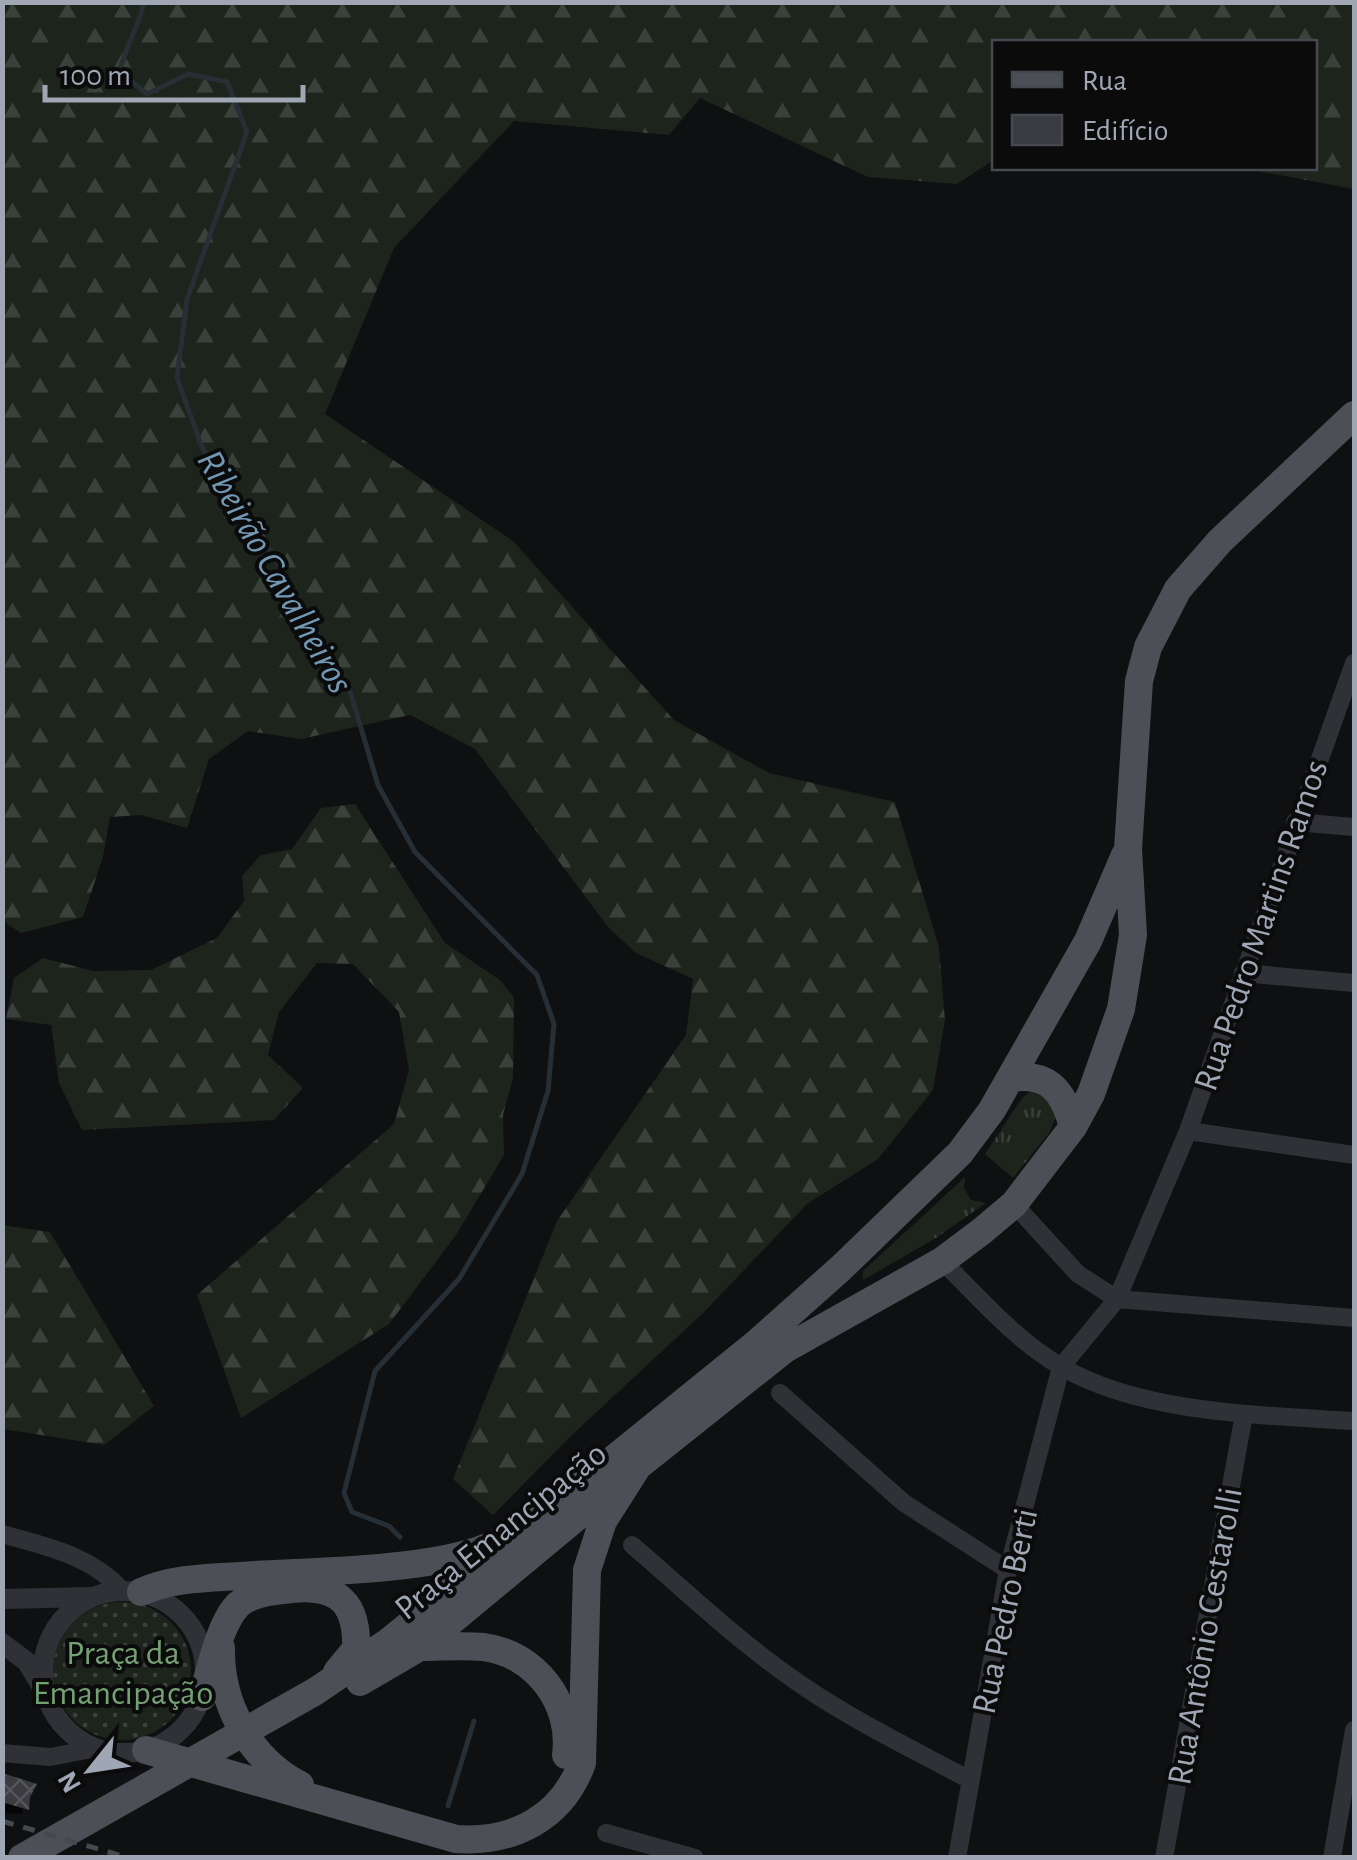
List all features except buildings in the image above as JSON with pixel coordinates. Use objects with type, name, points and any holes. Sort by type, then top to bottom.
[{"type":"main road","points":[[635,1455],[794,1342],[942,1261],[1014,1204],[1073,1127],[1091,1094],[1120,1009],[1134,922],[1128,849],[1140,681],[1148,646],[1178,589],[1220,541],[1354,415]]},
{"type":"main road","points":[[146,1750],[330,1805],[473,1840],[523,1830],[551,1809],[570,1790],[582,1762],[588,1570],[603,1521],[635,1455],[841,1268],[960,1153],[1012,1078],[1093,931],[1128,849]]},
{"type":"main road","points":[[1012,1078],[1050,1082],[1060,1091],[1073,1127]]},
{"type":"main road","name":"Praça Emancipação","points":[[316,1691],[388,1642],[535,1523],[635,1455]]},
{"type":"main road","name":"Praça Emancipação","points":[[56,1858],[415,1650],[635,1455]]},
{"type":"main road","points":[[132,1592],[179,1580],[435,1560],[492,1546],[535,1523]]},
{"type":"main road","points":[[22,1858],[316,1691],[356,1649],[353,1613],[336,1594],[305,1589],[248,1598],[231,1613],[212,1665],[240,1725],[267,1764],[330,1805]]},
{"type":"main road","points":[[415,1650],[481,1646],[504,1651],[544,1678],[565,1722],[567,1746],[564,1774],[551,1809]]},
{"type":"street","name":"Rua Pedro Martins Ramos","points":[[1061,1367],[1117,1299],[1188,1131],[1354,663]]},
{"type":"street","points":[[1296,822],[1354,826]]},
{"type":"street","points":[[1243,972],[1354,983]]},
{"type":"street","name":"Rua Pedro Martins Ramos","points":[[1188,1131],[1354,1155]]},
{"type":"street","points":[[1014,1204],[1078,1274],[1117,1299],[1354,1318]]},
{"type":"street","points":[[942,1261],[1016,1334],[1061,1367],[1108,1389],[1244,1414],[1354,1420]]},
{"type":"street","name":"Rua Pedro Berti","points":[[957,1858],[1008,1570],[1061,1367]]},
{"type":"street","points":[[780,1392],[904,1503],[1008,1570]]},
{"type":"street","name":"Rua Antônio Cestarolli","points":[[1164,1858],[1244,1414]]},
{"type":"street","points":[[2,1534],[86,1560],[132,1592],[166,1602],[187,1620],[212,1665],[190,1720],[170,1739],[146,1750],[122,1753],[97,1748],[50,1757],[2,1754]]},
{"type":"street","points":[[632,1545],[752,1649],[802,1686],[970,1780]]},
{"type":"street","points":[[2,1600],[132,1592]]},
{"type":"street","points":[[47,1696],[43,1672],[46,1648],[64,1618],[92,1597]]},
{"type":"street","points":[[2,1643],[27,1662],[66,1727],[97,1748]]},
{"type":"street","points":[[1332,1858],[1354,1730]]},
{"type":"street","points":[[606,1833],[695,1858]]},
{"type":"green space","points":[[3,2],[1354,3],[1354,189],[1253,170],[1317,170],[1317,40],[992,40],[992,161],[957,184],[868,177],[700,98],[669,135],[514,121],[394,248],[325,414],[513,541],[674,720],[769,773],[895,802],[939,947],[945,1020],[933,1090],[878,1159],[807,1204],[704,1312],[493,1515],[453,1479],[557,1221],[686,1035],[693,979],[636,953],[608,927],[475,749],[410,715],[301,739],[248,731],[209,759],[187,828],[141,815],[110,817],[103,857],[83,917],[21,933],[3,921]]},
{"type":"green space","points":[[355,804],[445,943],[500,980],[514,998],[513,1078],[503,1115],[504,1155],[456,1235],[389,1324],[241,1418],[197,1295],[394,1124],[409,1070],[399,1012],[353,964],[317,963],[279,1012],[268,1055],[303,1088],[274,1120],[82,1130],[59,1083],[51,1025],[6,1019],[14,978],[43,958],[93,971],[151,970],[217,938],[244,901],[242,876],[261,855],[292,849],[321,808]]},
{"type":"green space","points":[[1036,1087],[1061,1106],[1049,1133],[1013,1178],[985,1154],[1022,1098]]},
{"type":"green space","points":[[965,1177],[964,1188],[971,1200],[986,1203],[936,1238],[863,1280],[863,1271]]},
{"type":"green space","points":[[2,1225],[50,1232],[154,1406],[104,1445],[3,1429]]},
{"type":"green space","name":"Praça da Emancipação","points":[[122,1602],[148,1607],[171,1622],[186,1645],[191,1671],[186,1697],[171,1720],[148,1735],[122,1740],[96,1735],[73,1720],[58,1697],[53,1671],[58,1645],[73,1622],[96,1607]]},
{"type":"waterway","name":"Ribeirão Cavalheiros","points":[[144,2],[120,72],[147,94],[188,74],[227,82],[247,132],[187,299],[177,378],[202,447],[275,558],[350,691],[378,785],[415,852],[537,975],[554,1024],[548,1091],[522,1174],[459,1279],[375,1371],[344,1493],[352,1512],[389,1526],[400,1537]]},
{"type":"waterway","name":"Ribeirão Cavalheiros","points":[[448,1806],[474,1721]]},
{"type":"railway","points":[[2,1821],[129,1858]]}]
